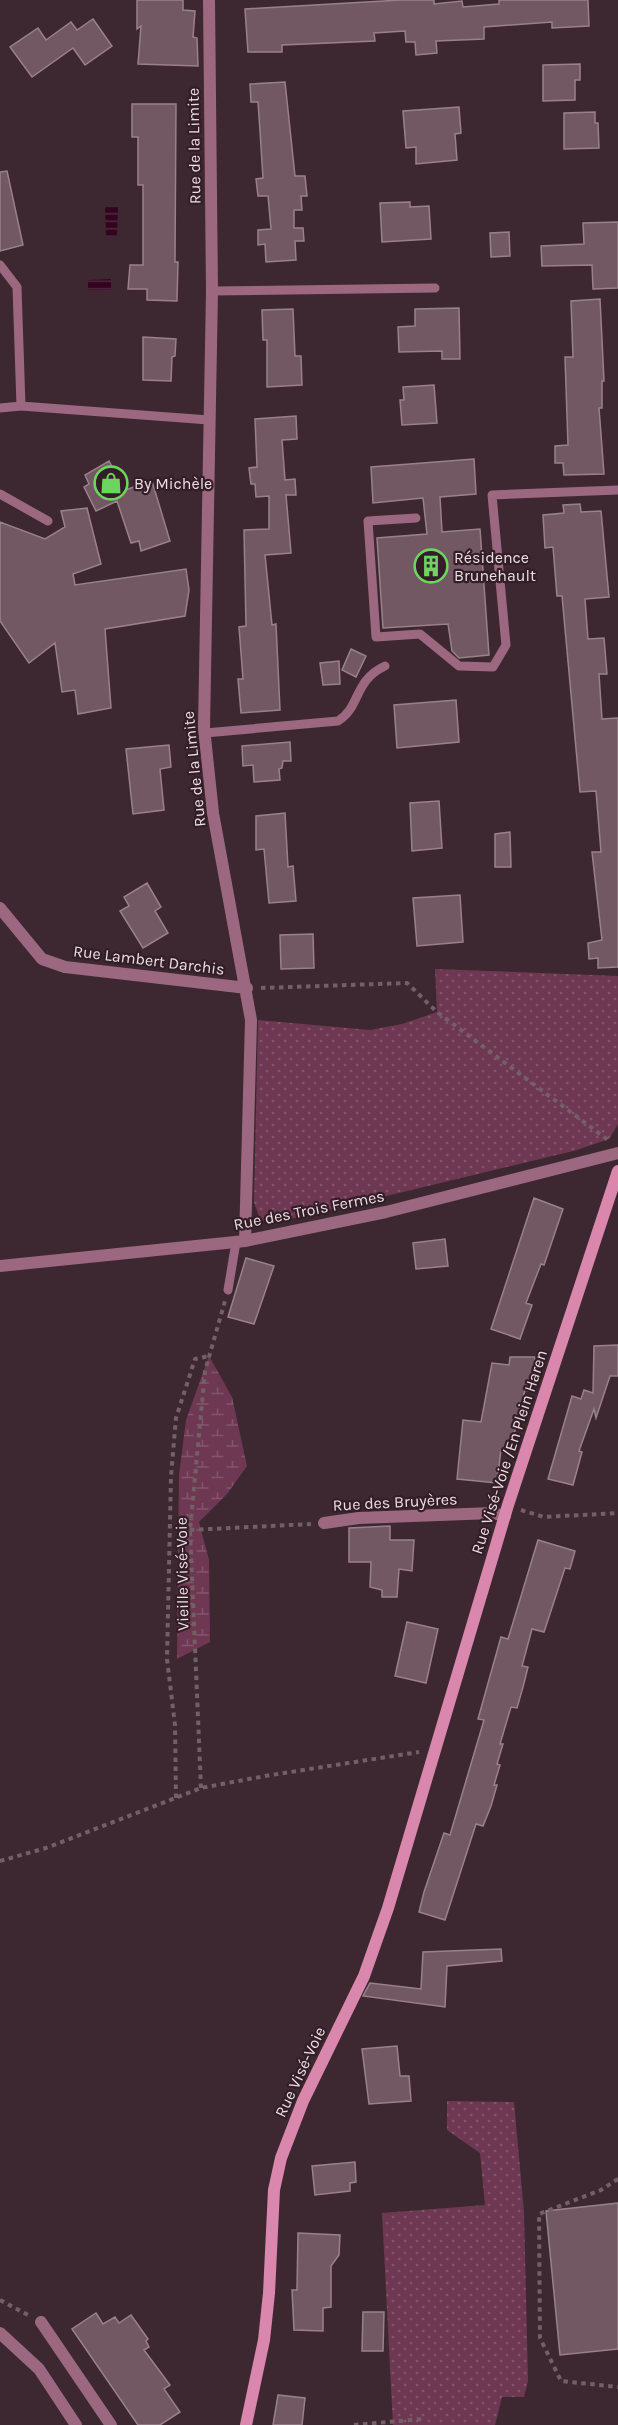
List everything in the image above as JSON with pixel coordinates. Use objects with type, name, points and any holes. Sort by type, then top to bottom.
[{"type":"street","name":"Rue de la Limite","points":[[209,0],[212,291],[205,733],[213,813],[247,988],[251,1020],[241,1242]]},
{"type":"street","name":"Rue Lambert Darchis","points":[[0,908],[42,959],[65,968],[247,988]]},
{"type":"street","name":"Rue des Trois Fermes","points":[[0,1266],[241,1242],[386,1212],[618,1153]]},
{"type":"street","name":"Rue Visé-Voie /En Plein Haren","points":[[437,1746],[506,1511],[618,1171]]},
{"type":"street","name":"Rue des Bruyères","points":[[324,1523],[359,1518],[493,1514],[506,1511]]},
{"type":"street","name":"Rue Visé-Voie","points":[[246,2425],[264,2340],[269,2293],[274,2190],[281,2158],[303,2102],[364,1976],[388,1908],[437,1746]]},
{"type":"street","points":[[42,2322],[111,2425]]},
{"type":"street","points":[[0,2333],[39,2369],[76,2425]]},
{"type":"lane","points":[[0,265],[17,287],[21,406]]},
{"type":"lane","points":[[212,291],[435,288]]},
{"type":"lane","points":[[0,408],[21,406],[209,420]]},
{"type":"lane","points":[[416,518],[368,521],[376,637],[420,634],[459,666],[493,667],[506,645],[492,495],[618,490]]},
{"type":"lane","points":[[0,494],[48,521]]},
{"type":"lane","points":[[205,733],[338,721],[346,717],[360,686],[370,673],[385,666]]},
{"type":"lane","points":[[228,1290],[241,1242]]},
{"type":"path","points":[[247,988],[407,983],[437,1012],[618,1147]]},
{"type":"path","name":"Vieille Visé-Voie","points":[[201,1788],[190,1530],[205,1371],[228,1290]]},
{"type":"path","points":[[176,1797],[175,1725],[167,1659],[171,1476],[176,1418],[195,1359],[209,1356]]},
{"type":"path","points":[[506,1511],[544,1517],[618,1513]]},
{"type":"path","points":[[190,1530],[324,1523]]},
{"type":"path","points":[[0,1861],[46,1848],[201,1788],[419,1752],[437,1746]]},
{"type":"path","points":[[618,2179],[601,2190],[539,2214],[538,2238],[540,2338],[561,2381],[618,2387]]},
{"type":"path","points":[[0,2300],[42,2322]]},
{"type":"path","points":[[354,2425],[422,2419]]},
{"type":"green space","points":[[435,969],[618,976],[618,1124],[609,1139],[577,1150],[270,1224],[260,1219],[254,1202],[258,1020],[370,1030],[402,1024],[437,1012]]},
{"type":"green space","points":[[209,1356],[232,1397],[247,1466],[227,1494],[199,1522],[209,1560],[210,1642],[177,1659],[179,1475],[186,1420]]},
{"type":"green space","points":[[447,2101],[514,2102],[524,2212],[528,2381],[524,2397],[502,2397],[495,2425],[393,2425],[382,2213],[485,2205],[480,2153],[447,2130]]},
{"type":"shaded area","points":[[105,207],[118,207],[117,236],[106,237]]},
{"type":"shaded area","points":[[111,279],[111,290],[88,290],[88,280]]},
{"type":"building","points":[[137,0],[183,0],[183,10],[195,11],[193,37],[197,38],[198,66],[138,64],[141,26],[137,29]]},
{"type":"building","points":[[434,0],[434,4],[462,1],[463,7],[499,4],[499,0],[588,0],[589,26],[552,28],[552,22],[484,27],[484,39],[436,41],[437,53],[416,55],[415,42],[406,42],[405,31],[374,33],[375,41],[282,45],[282,52],[248,52],[245,9]]},
{"type":"building","points":[[93,19],[112,46],[85,65],[73,48],[32,77],[10,47],[38,28],[46,40],[71,22],[77,30]]},
{"type":"building","points":[[580,64],[580,80],[575,80],[575,100],[543,101],[543,65]]},
{"type":"building","points":[[285,82],[295,176],[305,176],[307,196],[301,196],[302,210],[294,210],[294,228],[303,228],[304,241],[295,241],[296,260],[266,262],[265,244],[258,245],[258,230],[271,229],[268,196],[258,196],[256,179],[263,178],[258,102],[251,102],[250,84]]},
{"type":"building","points":[[132,104],[176,104],[175,262],[178,262],[177,301],[147,300],[147,289],[128,289],[130,265],[143,265],[143,185],[138,185],[138,137],[132,137]]},
{"type":"building","points":[[459,107],[461,133],[455,134],[457,160],[416,164],[416,147],[406,148],[403,111]]},
{"type":"building","points":[[595,112],[599,148],[564,149],[564,113]]},
{"type":"building","points":[[7,171],[23,245],[0,251],[0,172]]},
{"type":"building","points":[[410,202],[410,207],[429,206],[431,239],[382,242],[380,203]]},
{"type":"building","points":[[618,222],[618,288],[593,289],[592,265],[542,266],[541,246],[584,244],[583,223]]},
{"type":"building","points":[[509,232],[510,256],[491,257],[490,233]]},
{"type":"building","points":[[600,299],[604,381],[602,381],[602,408],[599,408],[604,474],[564,475],[563,463],[555,463],[555,446],[568,445],[565,357],[573,357],[571,301]]},
{"type":"building","points":[[459,308],[460,359],[442,359],[442,351],[399,352],[398,327],[415,326],[415,309]]},
{"type":"building","points":[[293,309],[295,356],[301,356],[302,385],[267,387],[267,340],[263,340],[262,310]]},
{"type":"building","points":[[143,337],[176,339],[175,356],[172,357],[171,381],[143,380]]},
{"type":"building","points":[[434,385],[437,423],[402,425],[400,400],[404,400],[403,387]]},
{"type":"building","points":[[296,416],[297,439],[282,440],[285,480],[295,479],[296,495],[286,495],[291,553],[265,555],[272,625],[276,624],[280,710],[241,713],[238,679],[243,679],[239,627],[246,626],[244,530],[269,529],[269,496],[256,497],[255,484],[251,484],[249,468],[257,467],[255,419]]},
{"type":"building","name":"Résidence Brunehault","points":[[474,459],[476,494],[440,497],[442,532],[480,529],[489,655],[459,658],[452,651],[448,624],[383,628],[377,538],[427,534],[423,498],[373,503],[371,467]]},
{"type":"building","points":[[109,461],[125,490],[152,481],[170,541],[141,551],[139,541],[131,543],[117,501],[96,511],[84,487],[89,484],[85,475]]},
{"type":"building","points":[[580,504],[581,512],[601,511],[609,597],[585,599],[588,639],[604,638],[607,674],[599,674],[602,719],[618,718],[618,967],[598,968],[598,958],[589,959],[588,943],[602,940],[592,852],[601,852],[596,791],[580,792],[562,596],[557,596],[553,547],[545,548],[543,515],[564,513],[563,505]]},
{"type":"building","points":[[87,508],[101,564],[73,574],[75,585],[186,569],[189,590],[185,616],[105,629],[111,708],[78,714],[75,690],[62,692],[55,643],[29,663],[0,621],[0,522],[45,539],[65,527],[61,511]]},
{"type":"building","points":[[351,649],[366,656],[356,677],[342,670]]},
{"type":"building","points":[[339,661],[340,684],[323,685],[320,663]]},
{"type":"building","points":[[456,700],[459,742],[397,748],[394,705]]},
{"type":"building","points":[[290,742],[291,761],[283,761],[282,768],[279,769],[280,780],[254,782],[253,765],[243,766],[242,746]]},
{"type":"building","points":[[169,745],[171,767],[160,769],[164,810],[133,814],[126,749]]},
{"type":"building","points":[[439,801],[442,848],[412,851],[410,803]]},
{"type":"building","points":[[285,813],[288,867],[293,866],[296,901],[269,903],[264,849],[256,850],[256,816]]},
{"type":"building","points":[[510,832],[511,867],[495,867],[495,834]]},
{"type":"building","points":[[147,883],[161,907],[155,911],[168,933],[143,948],[120,911],[129,906],[124,897]]},
{"type":"building","points":[[460,895],[463,942],[417,946],[413,898]]},
{"type":"building","points":[[313,934],[314,968],[281,969],[280,935]]},
{"type":"building","points":[[534,1198],[563,1209],[544,1265],[541,1264],[526,1303],[532,1305],[520,1339],[491,1329]]},
{"type":"building","points":[[445,1239],[448,1266],[416,1269],[413,1243]]},
{"type":"building","points":[[246,1258],[274,1266],[254,1324],[228,1317]]},
{"type":"building","points":[[618,1345],[618,1376],[610,1376],[596,1418],[594,1409],[579,1451],[582,1452],[573,1485],[548,1479],[572,1396],[581,1399],[584,1390],[593,1393],[594,1346]]},
{"type":"building","points":[[510,1357],[535,1357],[533,1377],[529,1391],[525,1390],[510,1451],[501,1450],[497,1483],[457,1479],[463,1420],[481,1422],[492,1363],[509,1365]]},
{"type":"building","points":[[390,1526],[390,1540],[414,1540],[412,1571],[399,1569],[397,1597],[382,1597],[382,1590],[370,1587],[371,1562],[349,1562],[349,1528]]},
{"type":"building","points":[[538,1540],[575,1551],[570,1569],[565,1568],[544,1632],[532,1629],[522,1666],[528,1667],[523,1687],[517,1708],[511,1707],[500,1744],[503,1744],[497,1764],[500,1765],[491,1806],[483,1826],[476,1824],[445,1920],[419,1912],[444,1833],[450,1835],[484,1720],[478,1719],[501,1637],[508,1639]]},
{"type":"building","points":[[407,1622],[438,1629],[426,1683],[395,1676]]},
{"type":"building","points":[[501,1949],[502,1961],[447,1966],[445,2007],[363,1996],[370,1983],[421,1989],[423,1952]]},
{"type":"building","points":[[397,2046],[400,2076],[409,2076],[411,2101],[369,2104],[362,2049]]},
{"type":"building","points":[[355,2162],[356,2182],[350,2183],[350,2191],[315,2195],[312,2166]]},
{"type":"building","points":[[618,2203],[618,2349],[560,2355],[546,2211]]},
{"type":"building","points":[[298,2233],[340,2235],[339,2255],[331,2266],[331,2307],[323,2308],[323,2331],[294,2330],[292,2290],[297,2290]]},
{"type":"building","points":[[363,2312],[384,2312],[383,2351],[362,2351]]},
{"type":"building","points":[[96,2313],[103,2324],[115,2317],[119,2323],[131,2315],[148,2339],[146,2341],[149,2347],[144,2350],[170,2385],[164,2389],[180,2412],[160,2425],[138,2425],[72,2329]]},
{"type":"building","points":[[278,2395],[305,2398],[302,2425],[273,2425]]},
{"type":"place","name":"By Michèle","points":[[111,483]]},
{"type":"place","name":"Résidence Brunehault","points":[[431,566]]}]
